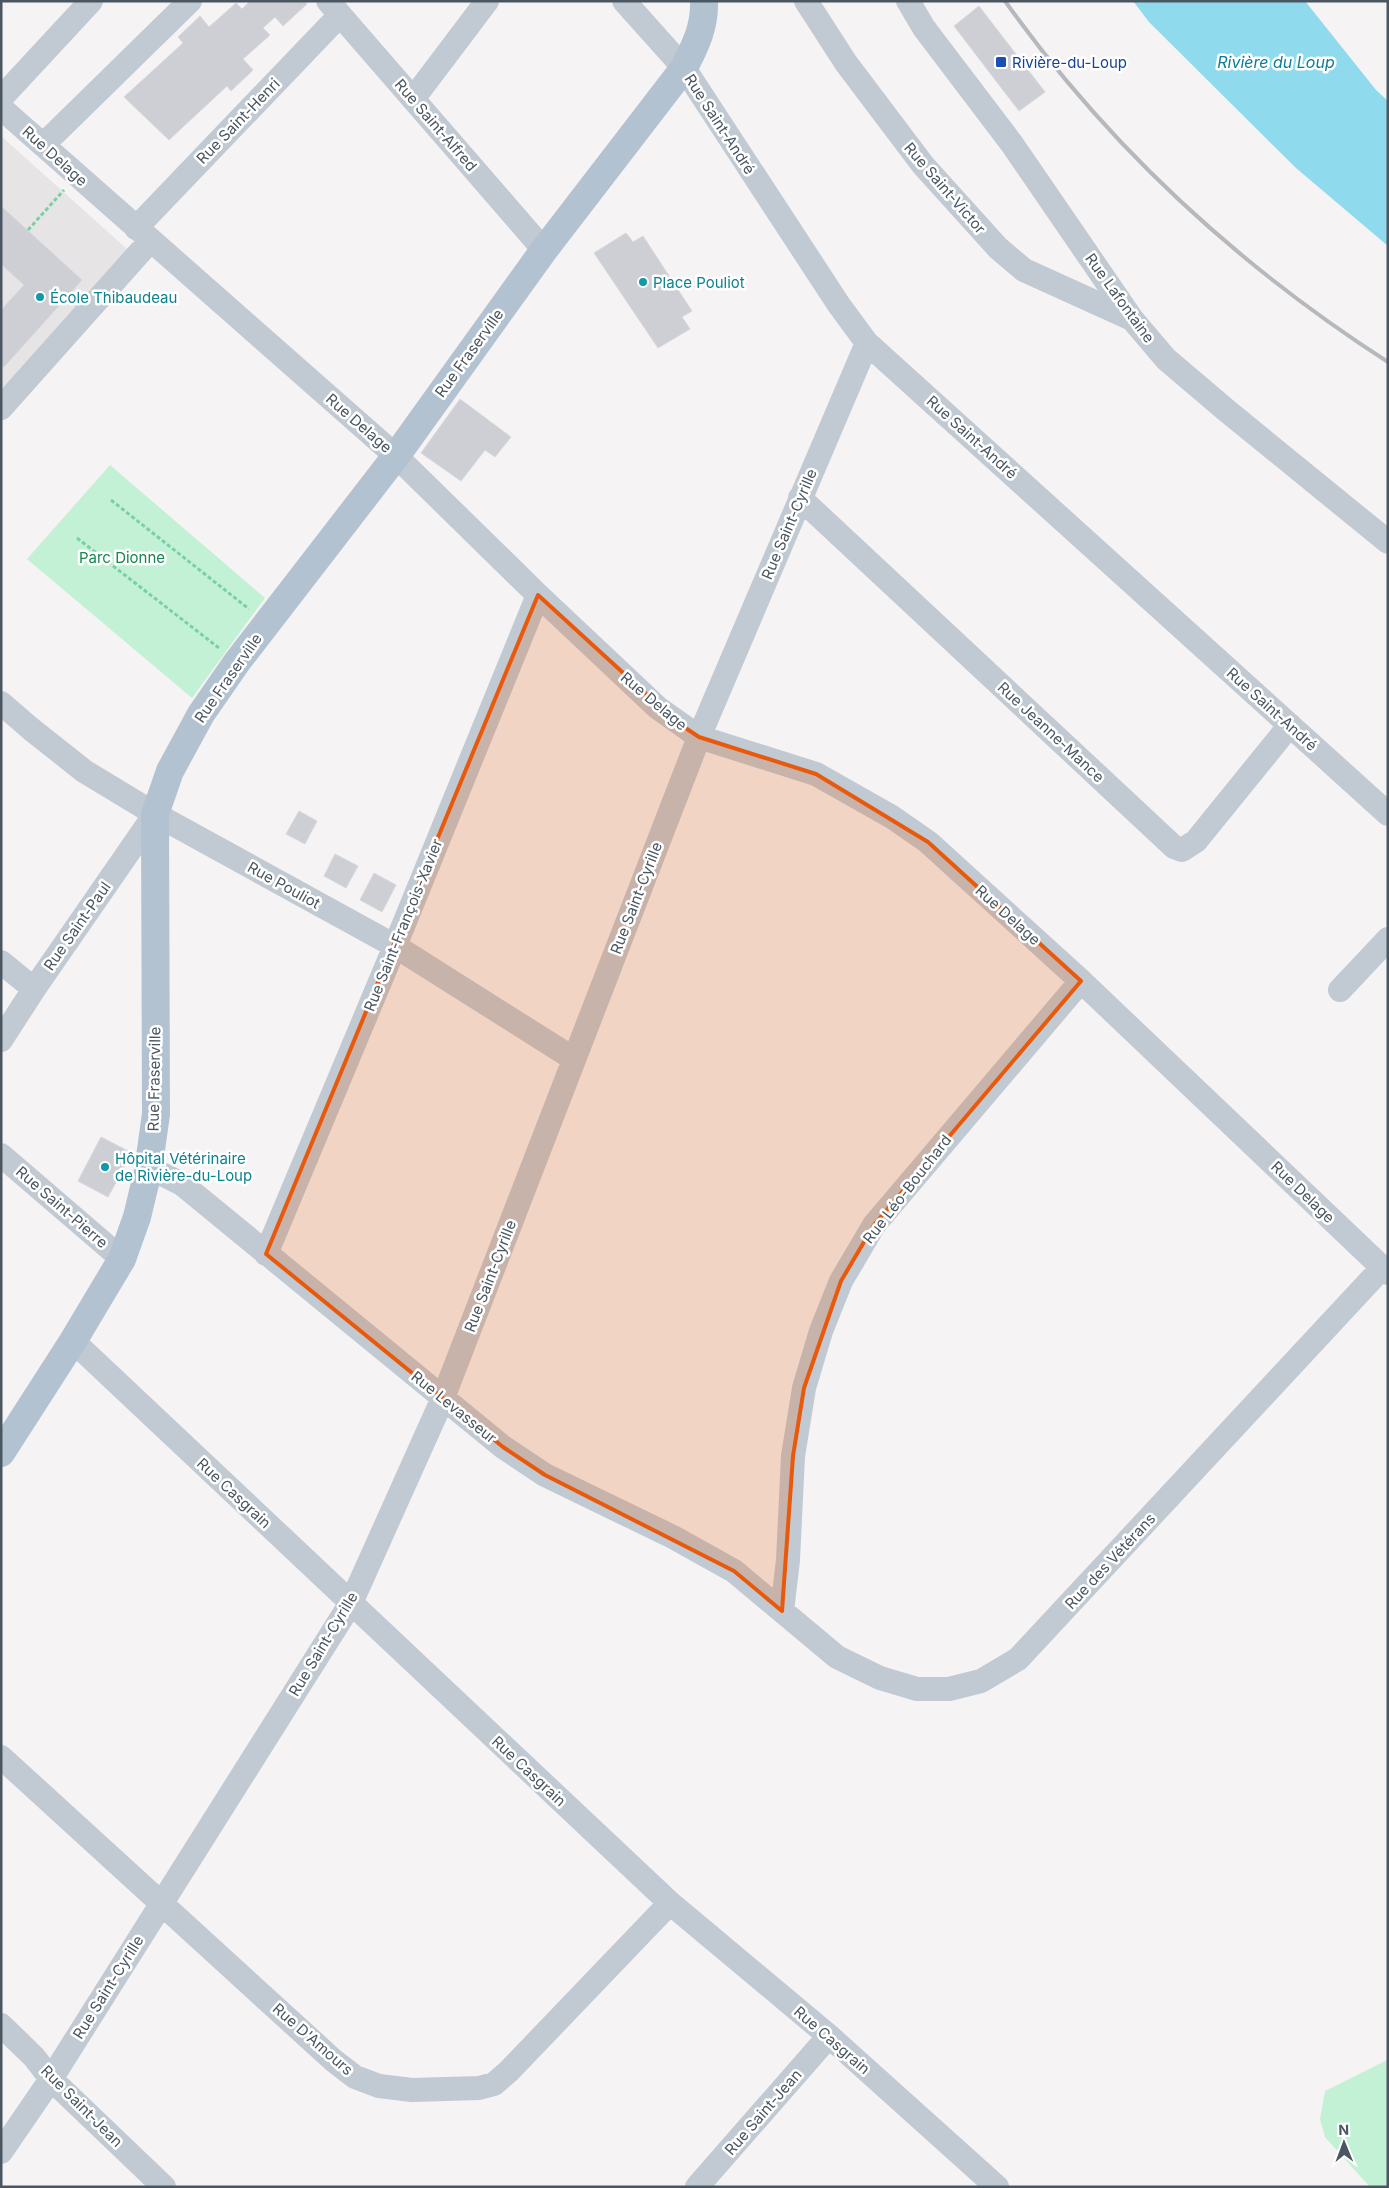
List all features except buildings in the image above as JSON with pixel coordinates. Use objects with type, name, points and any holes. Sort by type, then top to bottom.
[{"type":"main road","name":"Rue Fraserville","points":[[1,1453],[73,1341],[122,1259],[137,1217],[148,1171],[156,1114],[154,814],[170,771],[201,714],[237,662],[396,456],[544,250],[684,68],[703,25],[704,1]]},
{"type":"street","points":[[1,98],[91,1]]},
{"type":"street","points":[[43,145],[190,1]]},
{"type":"street","points":[[413,99],[487,1]]},
{"type":"street","name":"Rue Saint-André","points":[[624,1],[684,68],[867,344],[1388,814]]},
{"type":"street","name":"Rue Saint-Victor","points":[[806,1],[846,63],[923,165],[998,248],[1024,270],[1132,319]]},
{"type":"street","name":"Rue Lafontaine","points":[[908,1],[924,28],[1012,144],[1132,319],[1166,358],[1188,379],[1388,542]]},
{"type":"street","name":"Rue Saint-Alfred","points":[[334,8],[544,250]]},
{"type":"street","name":"Rue Saint-Henri","points":[[1,408],[143,234],[334,8]]},
{"type":"street","name":"Rue Delage","points":[[1,108],[396,456],[538,595],[658,708],[699,737],[816,774],[892,817],[928,842],[1081,981],[1385,1271]]},
{"type":"street","name":"Rue Saint-Cyrille","points":[[1,2152],[51,2079],[351,1603],[443,1398],[699,737],[867,344]]},
{"type":"street","name":"Rue Jeanne-Mance","points":[[800,498],[1174,847],[1182,850],[1196,841],[1290,725]]},
{"type":"street","name":"Rue Saint-François-Xavier","points":[[266,1254],[538,595]]},
{"type":"street","name":"Rue Pouliot","points":[[1,703],[84,771],[154,814],[394,946],[574,1059]]},
{"type":"street","name":"Rue Saint-Paul","points":[[1,1040],[154,814]]},
{"type":"street","points":[[1340,990],[1388,939]]},
{"type":"street","points":[[1,962],[34,989]]},
{"type":"street","name":"Rue Léo-Bouchard","points":[[782,1611],[788,1560],[793,1456],[804,1388],[821,1331],[841,1281],[874,1226],[942,1143],[1081,981]]},
{"type":"street","name":"Rue Saint-Pierre","points":[[1,1155],[122,1259]]},
{"type":"street","name":"Rue Levasseur","points":[[148,1171],[164,1175],[182,1184],[503,1447],[545,1474],[673,1537],[734,1571],[782,1611]]},
{"type":"street","name":"Rue des Vétérans","points":[[782,1611],[836,1657],[880,1678],[917,1689],[949,1689],[981,1681],[1018,1659],[1385,1271]]},
{"type":"street","name":"Rue Casgrain","points":[[73,1341],[670,1903],[829,2036],[991,2185]]},
{"type":"street","name":"Rue D'Amours","points":[[1,1758],[333,2060],[355,2077],[379,2086],[412,2090],[479,2088],[494,2084],[509,2072],[670,1903]]},
{"type":"street","name":"Rue Saint-Jean","points":[[1,2024],[34,2057],[51,2079],[164,2187]]},
{"type":"street","name":"Rue Saint-Jean","points":[[697,2187],[829,2036]]},
{"type":"path","points":[[28,230],[77,176]]},
{"type":"path","points":[[111,500],[267,623]]},
{"type":"path","points":[[76,538],[237,662]]},
{"type":"highlighted area","points":[[538,595],[678,723],[699,737],[816,774],[928,842],[1081,981],[874,1225],[841,1281],[804,1388],[793,1456],[782,1611],[734,1571],[545,1475],[503,1447],[266,1254]]},
{"type":"shaded area","points":[[1,136],[128,250],[1,390]]},
{"type":"green space","name":"Parc Dionne","points":[[110,465],[265,598],[192,698],[27,559]]},
{"type":"green space","points":[[1387,2060],[1388,2187],[1370,2187],[1325,2137],[1320,2119],[1325,2091]]},
{"type":"water","name":"Rivière du Loup","points":[[1133,1],[1305,1],[1376,90],[1388,101],[1388,246],[1296,168],[1149,22]]},
{"type":"railway","points":[[1005,1],[1087,105],[1132,154],[1179,200],[1228,244],[1280,285],[1333,325],[1388,362]]},
{"type":"place","name":"Rivière-du-Loup","points":[[1001,62]]},
{"type":"place","name":"Place Pouliot","points":[[643,282]]},
{"type":"place","name":"École Thibaudeau","points":[[40,297]]},
{"type":"place","name":"Hôpital Vétérinaire de Rivière-du-Loup","points":[[105,1167]]}]
